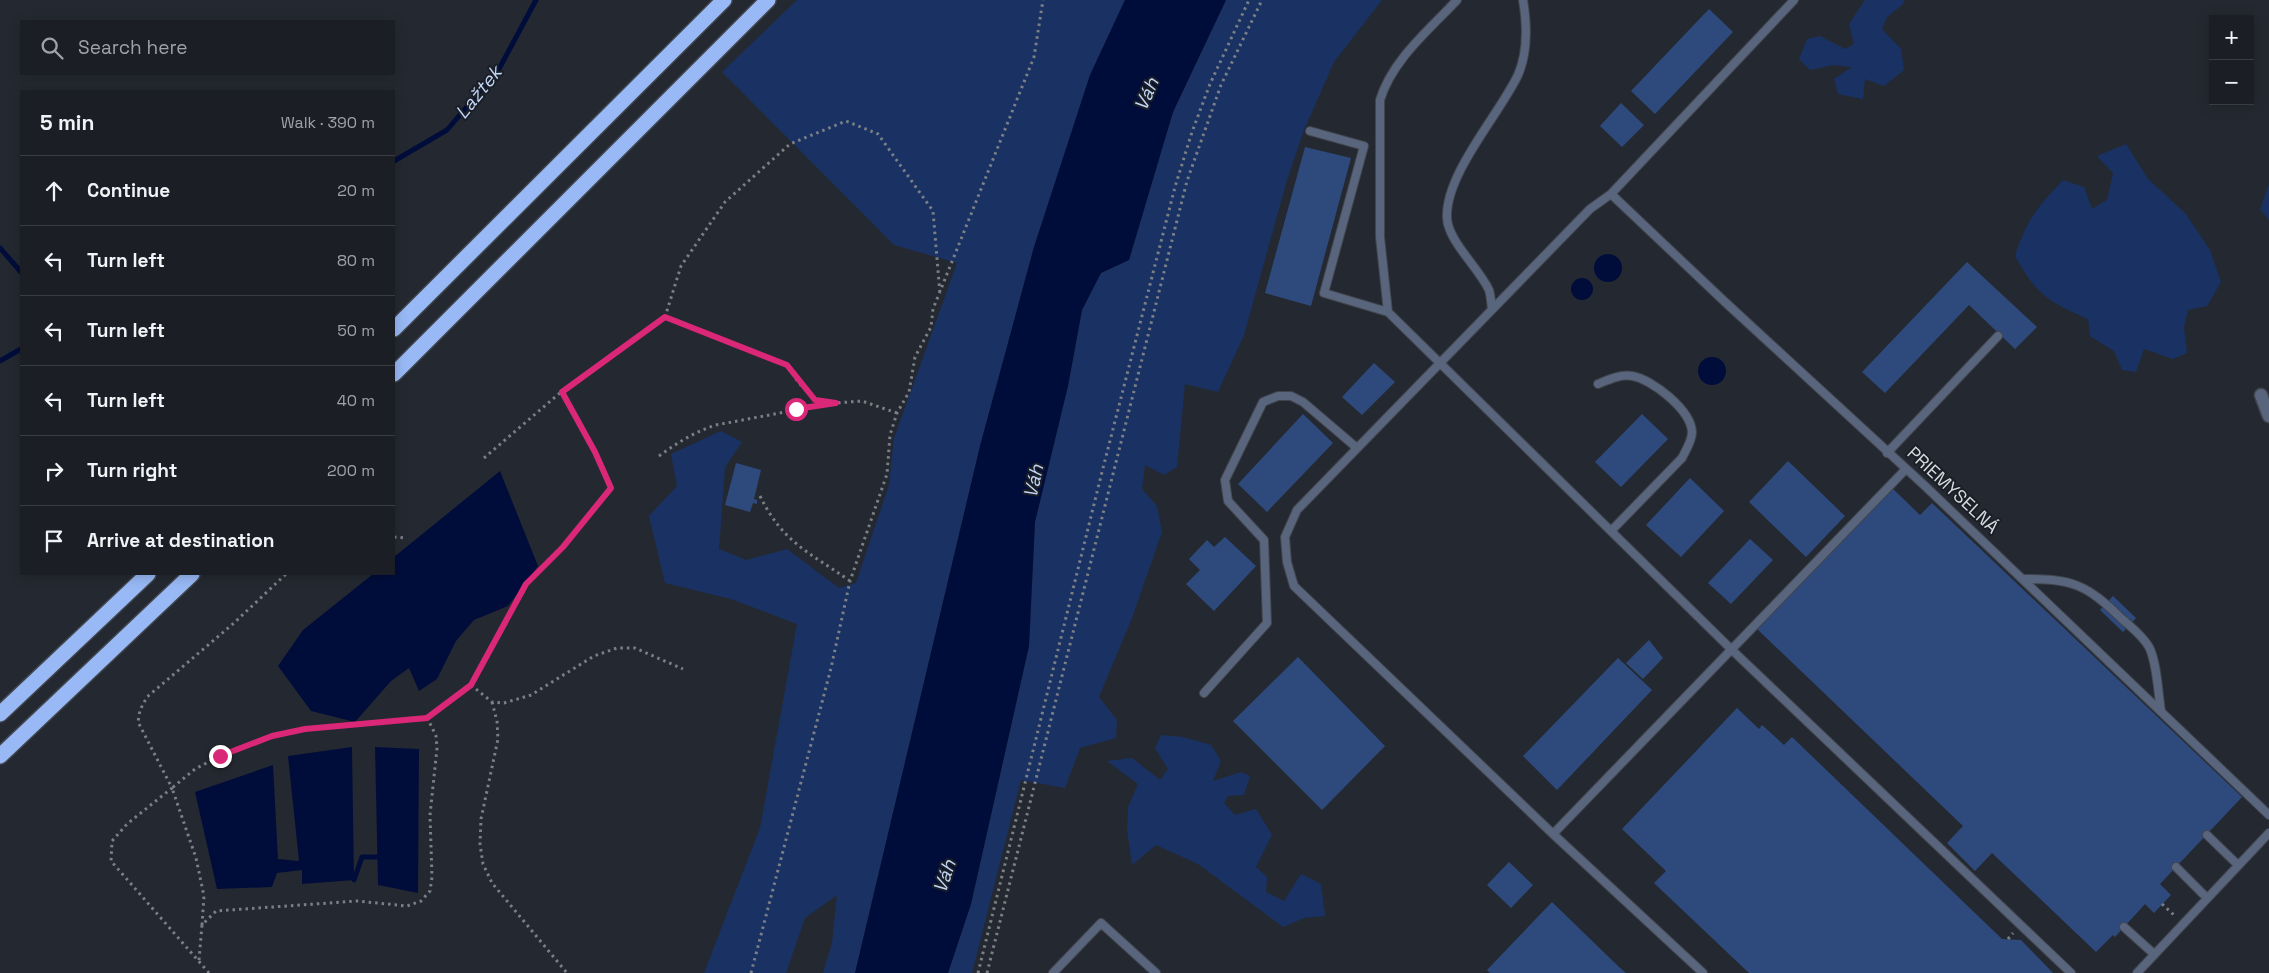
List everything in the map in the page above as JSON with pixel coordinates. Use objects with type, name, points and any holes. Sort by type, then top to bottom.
[{"type":"highway","points":[[395,328],[724,0]]},
{"type":"highway","points":[[395,373],[768,0]]},
{"type":"highway","points":[[0,714],[147,575]]},
{"type":"highway","points":[[0,756],[191,575]]},
{"type":"street","points":[[2260,395],[2269,416]]},
{"type":"lane","points":[[1388,312],[1380,237],[1380,100],[1385,84],[1400,62],[1458,0]]},
{"type":"lane","points":[[1492,309],[1489,292],[1453,236],[1447,219],[1451,194],[1461,170],[1518,74],[1526,36],[1523,0]]},
{"type":"lane","points":[[1703,973],[1553,834],[1294,586],[1287,562],[1285,537],[1297,510],[1590,209],[1612,194],[1794,0]]},
{"type":"lane","points":[[1310,131],[1364,146],[1324,293],[1388,312],[1732,650],[2071,973]]},
{"type":"lane","name":"PRIEMYSELNÁ","points":[[1612,194],[1905,470],[1925,486],[2269,815]]},
{"type":"lane","points":[[1887,453],[1998,336]]},
{"type":"lane","points":[[1598,384],[1615,377],[1630,375],[1644,379],[1678,406],[1689,420],[1692,432],[1689,445],[1682,458],[1611,531]]},
{"type":"lane","points":[[1204,693],[1267,623],[1264,540],[1228,501],[1225,480],[1263,402],[1278,396],[1292,396],[1303,402],[1357,448]]},
{"type":"lane","points":[[1553,834],[1905,470]]},
{"type":"lane","points":[[2022,579],[2052,579],[2088,590],[2098,596],[2142,637],[2149,648],[2152,658],[2160,711]]},
{"type":"lane","points":[[2137,973],[2269,833]]},
{"type":"lane","points":[[2207,835],[2238,865]]},
{"type":"lane","points":[[2176,867],[2207,898]]},
{"type":"lane","points":[[1053,973],[1101,923],[1156,973]]},
{"type":"lane","points":[[2124,927],[2154,954]]},
{"type":"path","points":[[751,973],[831,668],[850,581],[887,474],[890,435],[897,413],[909,392],[915,357],[931,327],[933,309],[1034,57],[1043,0]]},
{"type":"path","points":[[978,973],[1102,472],[1175,187],[1192,132],[1210,84],[1249,0]]},
{"type":"path","points":[[987,973],[1187,181],[1221,85],[1262,0]]},
{"type":"path","points":[[484,458],[562,392],[665,317],[680,266],[725,202],[790,144],[846,121],[878,134],[933,211],[940,295]]},
{"type":"path","points":[[665,317],[787,365],[815,400],[836,403]]},
{"type":"path","points":[[209,973],[110,861],[112,841],[127,824],[195,769],[220,756],[272,736],[305,729],[427,718],[471,685],[526,584],[563,547],[611,488],[595,452],[562,392]]},
{"type":"path","points":[[659,456],[700,430],[836,403],[862,401],[897,413]]},
{"type":"path","points":[[760,496],[770,517],[781,531],[796,545],[850,581]]},
{"type":"path","points":[[395,537],[405,538]]},
{"type":"path","points":[[199,961],[204,896],[196,858],[172,788],[138,722],[140,710],[147,697],[234,624],[285,575]]},
{"type":"path","points":[[492,702],[504,702],[531,695],[594,656],[617,648],[635,648],[683,669]]},
{"type":"path","points":[[471,685],[492,702],[498,721],[498,739],[481,819],[480,844],[483,864],[492,883],[567,973]]},
{"type":"path","points":[[202,926],[216,911],[357,901],[407,906],[421,901],[430,891],[432,877],[430,815],[438,748],[436,736],[427,718]]},
{"type":"shaded area","points":[[797,0],[1125,0],[1090,75],[1034,247],[980,446],[855,973],[823,973],[832,943],[837,895],[805,918],[786,973],[704,973],[760,828],[797,624],[731,599],[665,583],[649,516],[677,486],[671,454],[721,431],[742,442],[725,467],[719,549],[746,560],[787,549],[839,588],[856,583],[889,485],[894,438],[957,263],[894,245],[722,72]]},
{"type":"shaded area","points":[[1226,0],[1382,0],[1334,62],[1304,130],[1287,180],[1244,335],[1218,392],[1185,384],[1177,467],[1164,475],[1145,465],[1142,489],[1157,506],[1162,532],[1132,618],[1099,697],[1117,720],[1116,738],[1080,748],[1065,788],[1021,780],[972,973],[948,973],[971,904],[1029,646],[1035,522],[1068,386],[1082,310],[1101,273],[1129,260],[1173,112]]},
{"type":"shaded area","points":[[1865,0],[1905,0],[1902,5],[1887,17],[1882,29],[1901,49],[1904,70],[1884,86],[1865,79],[1863,99],[1838,94],[1834,79],[1852,67],[1833,65],[1810,70],[1799,59],[1807,39],[1820,36],[1845,49],[1854,44],[1849,24]]},
{"type":"shaded area","points":[[2126,144],[2148,179],[2185,213],[2210,250],[2221,282],[2207,306],[2188,310],[2184,327],[2187,353],[2173,359],[2144,349],[2136,372],[2122,370],[2114,351],[2090,336],[2088,319],[2062,307],[2044,295],[2030,280],[2015,256],[2024,232],[2034,215],[2046,198],[2063,180],[2084,187],[2092,209],[2107,200],[2113,173],[2097,156]]},
{"type":"shaded area","points":[[2269,184],[2269,220],[2260,209]]},
{"type":"shaded area","points":[[1161,735],[1183,737],[1211,745],[1221,761],[1213,781],[1241,772],[1250,776],[1244,795],[1228,796],[1224,803],[1235,815],[1256,809],[1272,835],[1256,867],[1267,877],[1266,892],[1284,901],[1301,874],[1321,884],[1325,916],[1304,918],[1283,927],[1198,864],[1156,845],[1132,865],[1127,829],[1128,807],[1138,784],[1107,761],[1132,758],[1160,780],[1168,769],[1155,748]]},
{"type":"water","name":"Váh","points":[[1125,0],[1226,0],[1173,112],[1129,260],[1101,273],[1082,310],[1068,386],[1035,522],[1029,646],[971,904],[948,973],[855,973],[980,446],[1034,247],[1090,75]]},
{"type":"water","points":[[1608,254],[1618,258],[1622,268],[1618,278],[1608,282],[1598,278],[1594,268],[1598,258]]},
{"type":"water","points":[[1582,278],[1590,281],[1593,289],[1590,297],[1582,300],[1574,297],[1571,289],[1574,281]]},
{"type":"water","points":[[1712,357],[1722,361],[1726,371],[1722,381],[1712,385],[1702,381],[1698,371],[1702,361]]},
{"type":"water","points":[[500,471],[538,566],[508,606],[474,620],[456,641],[437,679],[419,691],[409,668],[391,681],[355,722],[311,711],[278,666],[303,630],[372,575],[395,575],[395,556]]},
{"type":"water","points":[[352,747],[354,880],[302,884],[302,870],[277,873],[272,887],[217,889],[195,792],[273,765],[278,859],[299,861],[288,756]]},
{"type":"water","points":[[375,747],[419,749],[418,893],[378,885]]},
{"type":"building","points":[[1709,9],[1733,32],[1655,114],[1631,91]]},
{"type":"building","points":[[1621,103],[1644,125],[1622,147],[1600,126]]},
{"type":"building","points":[[1305,147],[1351,158],[1311,306],[1265,293]]},
{"type":"building","points":[[1967,262],[2037,327],[2015,349],[1969,305],[1885,393],[1862,372]]},
{"type":"building","points":[[1374,363],[1395,382],[1362,415],[1342,397]]},
{"type":"building","points":[[1303,414],[1333,443],[1267,512],[1238,484]]},
{"type":"building","points":[[1642,414],[1668,439],[1621,487],[1595,462]]},
{"type":"building","points":[[1788,461],[1845,516],[1806,557],[1749,502]]},
{"type":"building","points":[[736,463],[761,470],[754,499],[757,500],[757,504],[753,503],[750,512],[725,505]]},
{"type":"building","points":[[1690,478],[1724,511],[1681,557],[1646,525]]},
{"type":"building","points":[[1890,486],[1920,515],[1932,503],[2242,797],[2160,884],[2171,895],[2154,913],[2145,904],[2115,937],[2113,935],[2096,952],[1992,853],[1975,871],[1947,843],[1963,826],[1755,627]]},
{"type":"building","points":[[1225,537],[1256,566],[1214,611],[1186,584],[1200,570],[1189,559],[1207,540],[1214,547]]},
{"type":"building","points":[[1750,539],[1773,560],[1731,604],[1708,583]]},
{"type":"building","points":[[2113,596],[2136,618],[2123,632],[2100,610]]},
{"type":"building","points":[[1649,640],[1663,658],[1643,679],[1626,663]]},
{"type":"building","points":[[1298,657],[1385,746],[1322,810],[1233,721]]},
{"type":"building","points":[[1618,658],[1652,690],[1557,790],[1523,756]]},
{"type":"building","points":[[1737,708],[1759,729],[1762,725],[1784,745],[1792,737],[2002,939],[2021,940],[2053,973],[1749,973],[1654,883],[1666,871],[1622,829]]},
{"type":"building","points":[[1509,862],[1533,885],[1511,908],[1487,885]]},
{"type":"building","points":[[1552,902],[1626,973],[1490,973],[1487,970]]},
{"type":"waterway","name":"Lažtek","points":[[395,160],[447,130],[499,69],[536,0]]},
{"type":"waterway","points":[[0,248],[20,271]]},
{"type":"waterway","name":"Lažtek","points":[[0,361],[20,350]]},
{"type":"waterway","points":[[354,880],[362,857],[377,857]]},
{"type":"route","points":[[220,756],[272,736],[305,729],[427,718],[471,685],[526,584],[563,547],[611,488],[595,452],[562,392],[665,317],[787,365],[798,382],[815,400],[836,403],[796,409]]}]
